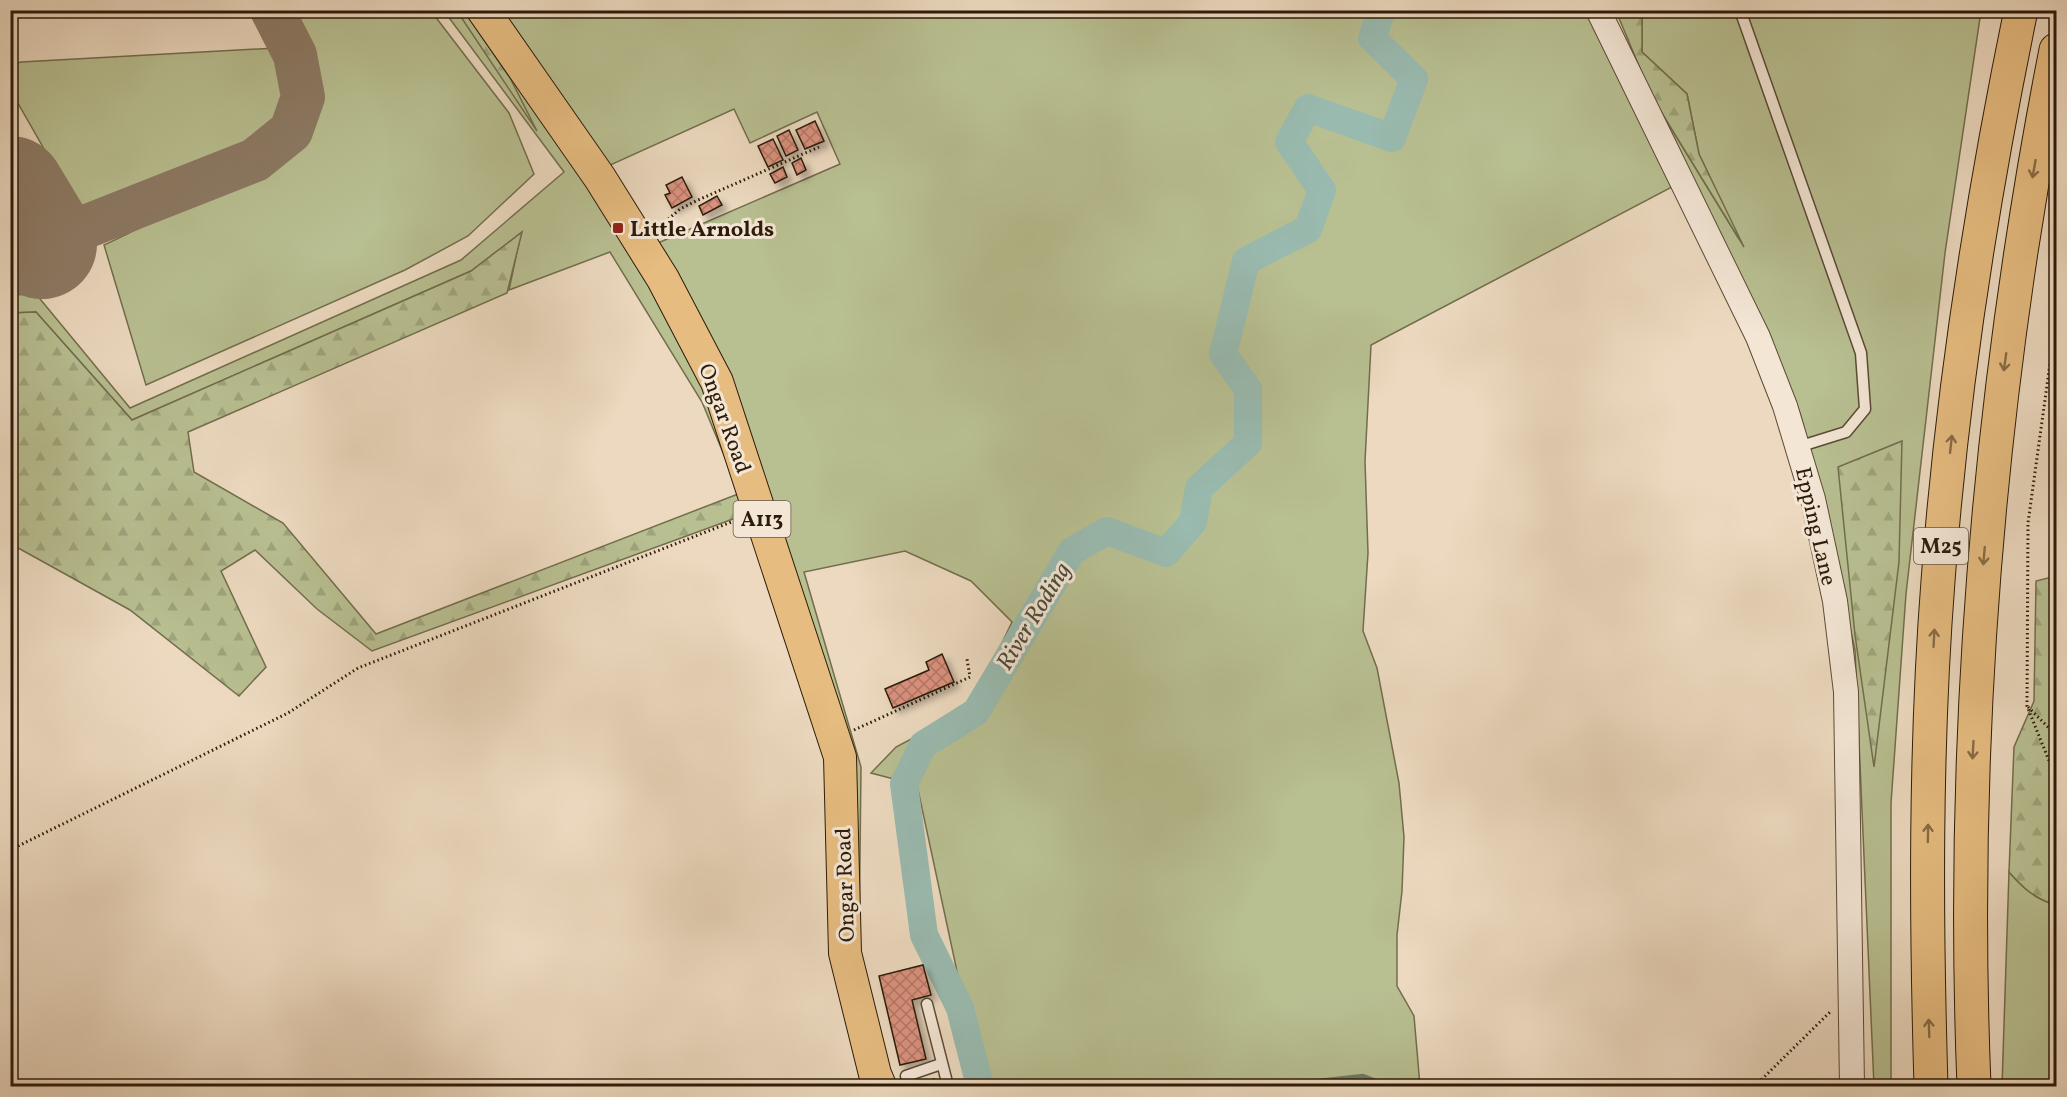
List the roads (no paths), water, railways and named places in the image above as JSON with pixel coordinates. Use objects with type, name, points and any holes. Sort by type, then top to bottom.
[{"type":"highway","name":"M25","points":[[1931,1086],[1927,849],[1938,581],[1955,404],[1967,314],[1996,135],[2021,10]]},
{"type":"highway","name":"M25","points":[[1974,1086],[1970,831],[1983,567],[2014,292],[2056,50]]},
{"type":"main road","name":"Ongar Road","points":[[483,10],[600,178],[663,279],[717,382],[840,757],[845,953],[875,1074],[893,1081]]},
{"type":"street","name":"Epping Lane","points":[[1598,10],[1738,292],[1769,364],[1798,447],[1813,499],[1830,578],[1846,692],[1852,1086]]},
{"type":"lane","points":[[1740,10],[1861,353],[1865,409],[1846,432],[1798,447]]},
{"type":"lane","points":[[927,1004],[948,1086]]},
{"type":"lane","points":[[893,1081],[941,1064]]},
{"type":"waterway","name":"River Roding","points":[[980,1086],[960,1008],[924,935],[904,784],[923,745],[976,712],[1072,551],[1107,531],[1166,553],[1193,522],[1199,488],[1248,443],[1248,389],[1223,354],[1246,261],[1308,229],[1322,190],[1289,142],[1308,108],[1392,138],[1414,79],[1372,38],[1382,10]]},
{"type":"waterway","points":[[1274,1086],[1363,1076],[1389,1086]]},
{"type":"place","name":"Little Arnolds","points":[[618,228]]}]
